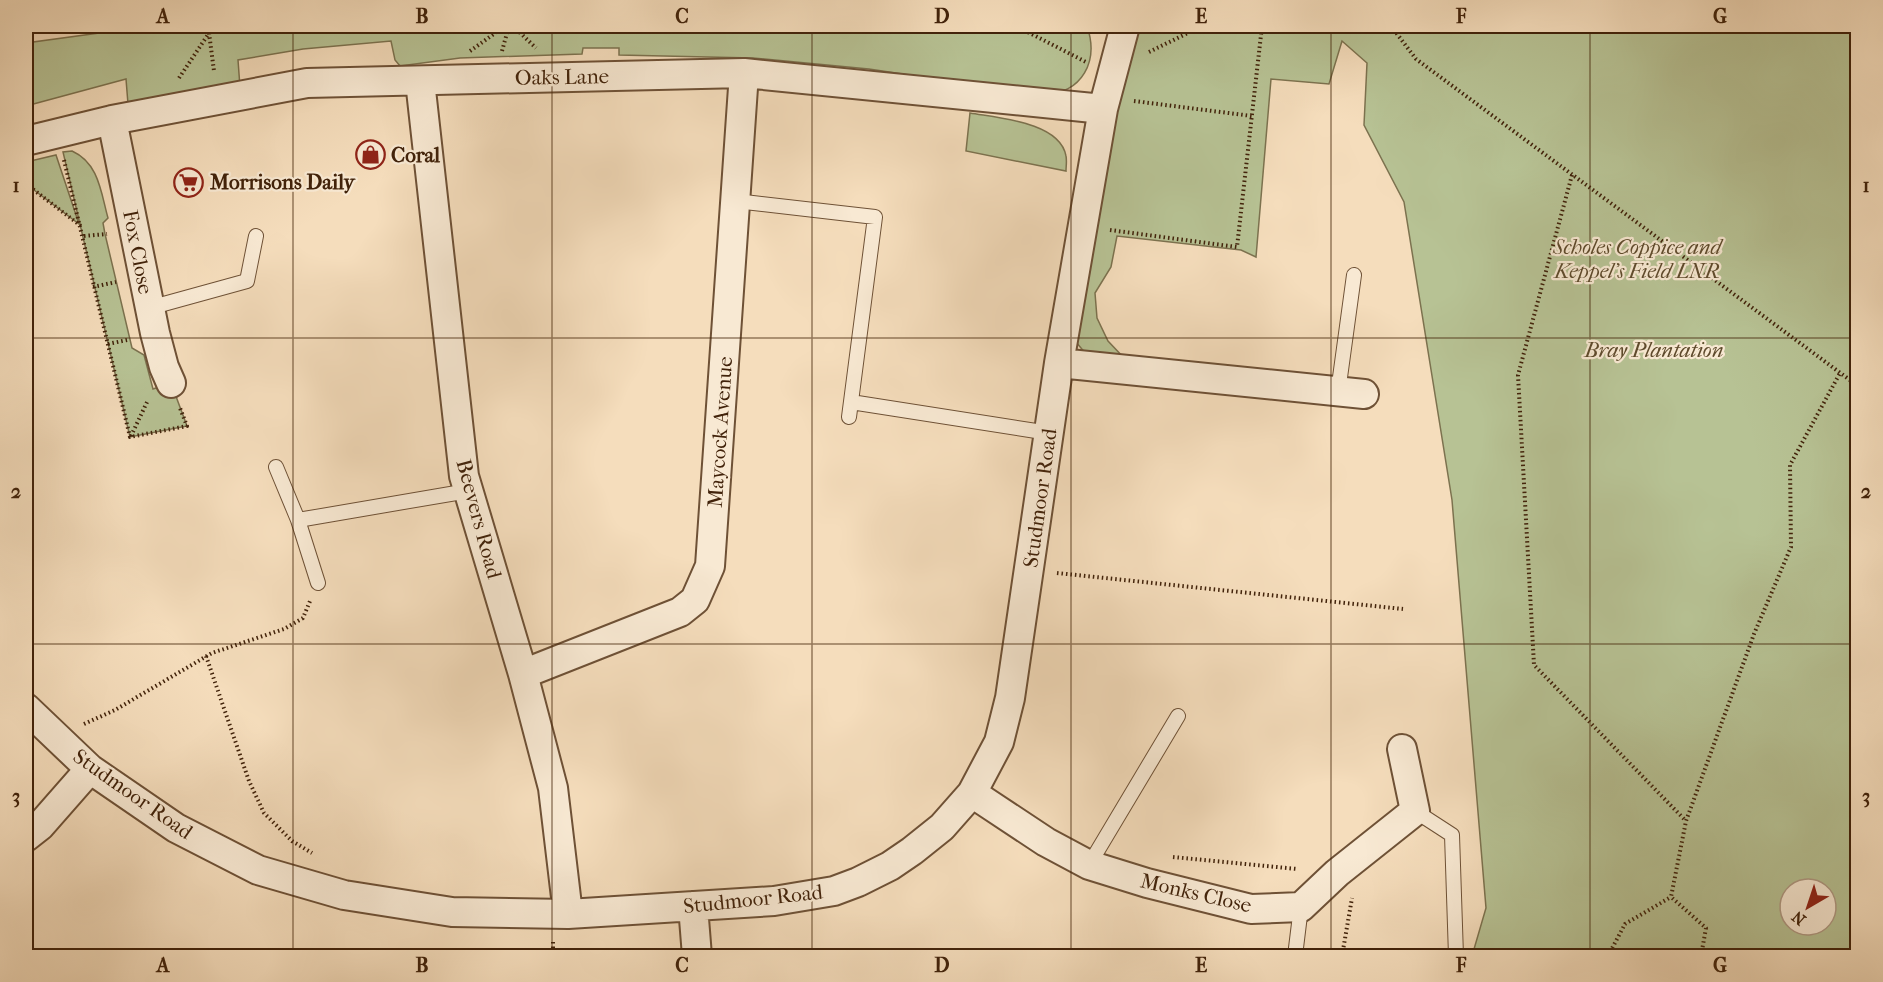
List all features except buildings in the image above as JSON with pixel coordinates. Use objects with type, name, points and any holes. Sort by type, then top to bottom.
[{"type":"street","name":"Studmoor Road","points":[[26,708],[90,769],[176,828],[258,870],[344,895],[452,912],[568,914],[774,901],[834,891],[890,866],[942,827],[972,793],[999,742],[1010,698],[1059,363],[1105,103],[1125,26]]},
{"type":"street","name":"Oaks Lane","points":[[26,141],[112,120],[307,83],[744,73],[1105,103]]},
{"type":"street","name":"Maycock Avenue","points":[[523,674],[680,612],[695,600],[710,566],[744,73]]},
{"type":"street","name":"Beevers Road","points":[[420,81],[464,476],[523,674],[553,788],[568,914]]},
{"type":"street","name":"Fox Close","points":[[112,120],[149,308],[164,367],[171,383]]},
{"type":"street","points":[[1059,363],[1351,393]]},
{"type":"street","points":[[1301,906],[1337,873],[1415,812],[1402,749]]},
{"type":"street","points":[[26,837],[40,826],[90,769]]},
{"type":"street","name":"Monks Close","points":[[972,793],[1046,842],[1089,865],[1146,883],[1251,909],[1301,906]]},
{"type":"street","points":[[693,906],[697,957]]},
{"type":"lane","points":[[736,201],[875,217],[849,417]]},
{"type":"lane","points":[[149,308],[247,281],[256,236]]},
{"type":"lane","points":[[1351,393],[1353,275]]},
{"type":"lane","points":[[851,402],[1049,433]]},
{"type":"lane","points":[[276,467],[298,520],[318,583]]},
{"type":"lane","points":[[298,520],[468,491]]},
{"type":"lane","points":[[1089,865],[1179,716]]},
{"type":"lane","points":[[1415,812],[1452,836],[1456,957]]},
{"type":"lane","points":[[1295,957],[1301,906]]},
{"type":"path","points":[[209,26],[218,100]]},
{"type":"path","points":[[1016,26],[1087,62],[1114,69],[1202,26]]},
{"type":"path","points":[[1083,227],[1237,247],[1262,26]]},
{"type":"path","points":[[1390,26],[1416,59],[1857,386]]},
{"type":"path","points":[[158,111],[209,33]]},
{"type":"path","points":[[1105,103],[1252,116]]},
{"type":"path","points":[[58,133],[130,437],[187,426],[171,383]]},
{"type":"path","points":[[1572,175],[1518,375],[1534,665],[1686,821]]},
{"type":"path","points":[[26,184],[81,226]]},
{"type":"path","points":[[1608,957],[1625,924],[1671,897],[1686,821],[1754,634],[1791,547],[1790,465],[1840,373]]},
{"type":"path","points":[[1029,570],[1403,609]]},
{"type":"path","points":[[57,738],[115,710],[206,656],[284,630],[303,618],[318,583]]},
{"type":"path","points":[[206,656],[249,781],[264,813],[292,841],[321,859]]},
{"type":"path","points":[[1342,957],[1360,855]]},
{"type":"path","points":[[1169,857],[1337,873]]},
{"type":"path","points":[[1671,897],[1706,928],[1701,957]]},
{"type":"green space","points":[[194,26],[1087,26],[1091,51],[1089,63],[1078,82],[1057,93],[1043,95],[869,69],[753,58],[619,55],[619,48],[583,48],[582,54],[460,58],[400,66],[395,60],[391,41],[303,49],[238,60],[240,87],[128,104],[126,79],[26,106],[26,43],[114,31]]},
{"type":"green space","name":"Scholes Coppice and Keppel's Field LNR","points":[[1137,26],[1663,26],[1857,30],[1857,956],[1472,956],[1486,908],[1452,500],[1404,202],[1364,125],[1367,63],[1342,41],[1329,84],[1271,79],[1256,257],[1241,250],[1117,236],[1111,267],[1095,293],[1097,318],[1108,341],[1125,359],[1086,354],[1076,342],[1123,64]]},
{"type":"green space","points":[[970,113],[1026,124],[1052,136],[1061,145],[1066,156],[1066,171],[966,151]]},
{"type":"green space","points":[[72,151],[88,163],[101,189],[108,218],[103,223],[105,234],[132,348],[144,355],[153,389],[171,383],[187,426],[130,437],[63,152]]},
{"type":"green space","points":[[56,155],[79,224],[26,184],[26,162]]},
{"type":"place","name":"Coral","points":[[370,155]]},
{"type":"place","name":"Morrisons Daily","points":[[189,182]]},
{"type":"park label","name":"Bray Plantation","points":[[1654,350]]}]
